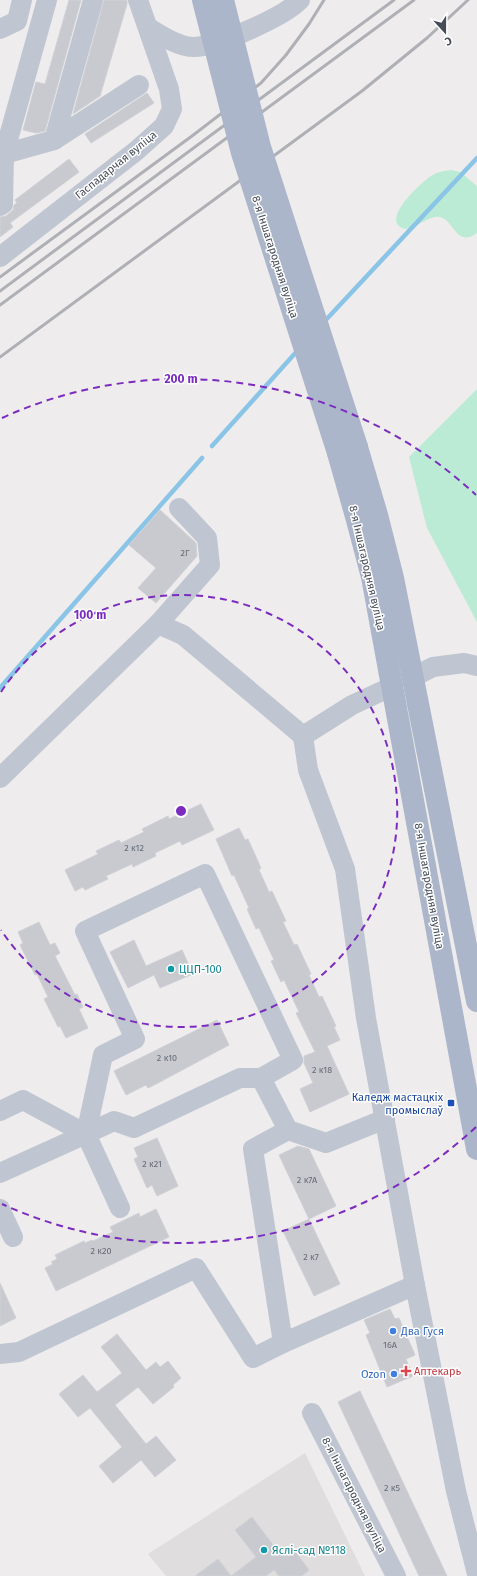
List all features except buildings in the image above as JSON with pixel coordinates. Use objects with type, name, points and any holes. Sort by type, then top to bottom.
[{"type":"main road","name":"8-я Іншагародняя вуліца","points":[[203,0],[242,153],[347,450],[378,515],[393,578],[472,950],[477,1001]]},
{"type":"main road","name":"8-я Іншагародняя вуліца","points":[[223,0],[260,147],[347,450],[357,520],[372,578],[477,1149]]},
{"type":"main road","points":[[392,686],[413,677]]},
{"type":"main road","points":[[442,957],[472,950]]},
{"type":"street","points":[[0,28],[17,21],[22,0]]},
{"type":"street","points":[[0,206],[3,204],[2,156],[47,0]]},
{"type":"street","points":[[54,140],[93,0]]},
{"type":"street","name":"Гаспадарчая вуліца","points":[[0,257],[136,151],[164,126],[172,109],[170,89],[138,0]]},
{"type":"street","points":[[149,28],[171,41],[194,47],[219,42],[275,18],[293,8],[300,0]]},
{"type":"street","points":[[2,156],[54,140],[139,85]]},
{"type":"street","points":[[0,778],[158,624],[210,565],[207,538],[179,508]]},
{"type":"street","points":[[158,624],[183,636],[302,736],[308,770],[345,869],[366,1018],[415,1285],[456,1491],[477,1574]]},
{"type":"street","points":[[413,677],[433,667],[464,663],[477,666]]},
{"type":"street","points":[[302,736],[352,705],[392,686]]},
{"type":"street","points":[[0,1173],[86,1134],[114,1121],[134,1128],[240,1078],[261,1078],[292,1060],[205,874],[85,931],[135,1039],[103,1055],[86,1134],[120,1208]]},
{"type":"street","points":[[261,1078],[288,1130],[326,1143],[385,1119]]},
{"type":"street","points":[[0,1111],[23,1100],[86,1134]]},
{"type":"street","points":[[283,1343],[253,1149],[288,1130]]},
{"type":"street","points":[[0,1209],[13,1237]]},
{"type":"street","points":[[0,1354],[19,1352],[196,1268],[253,1358],[283,1343],[415,1285]]},
{"type":"street","name":"8-я Іншагародняя вуліца","points":[[312,1413],[396,1576]]},
{"type":"shaded area","points":[[305,1453],[365,1576],[166,1576],[148,1554]]},
{"type":"green space","points":[[451,170],[460,172],[477,186],[477,233],[470,237],[460,236],[445,219],[440,217],[430,218],[414,227],[404,229],[400,227],[397,222],[397,215],[401,207],[413,192],[433,175]]},
{"type":"green space","points":[[477,389],[477,622],[427,528],[409,457]]},
{"type":"waterway","points":[[323,323],[477,158]]},
{"type":"waterway","points":[[212,446],[298,350]]},
{"type":"waterway","points":[[0,688],[202,458]]},
{"type":"railway","points":[[0,277],[192,136],[261,83],[286,55],[309,24],[324,0]]},
{"type":"railway","points":[[0,291],[394,0]]},
{"type":"railway","points":[[0,305],[414,0]]},
{"type":"railway","points":[[0,357],[362,91],[427,38],[468,0]]},
{"type":"place","name":"ЦЦП-100","points":[[171,969]]},
{"type":"place","name":"Каледж мастацкіх промыслаў","points":[[451,1103]]},
{"type":"place","name":"Два Гуся","points":[[393,1331]]},
{"type":"place","name":"Аптекарь","points":[[406,1371]]},
{"type":"place","name":"Ozon","points":[[394,1374]]},
{"type":"place","name":"Яслі-сад №118","points":[[264,1550]]}]
